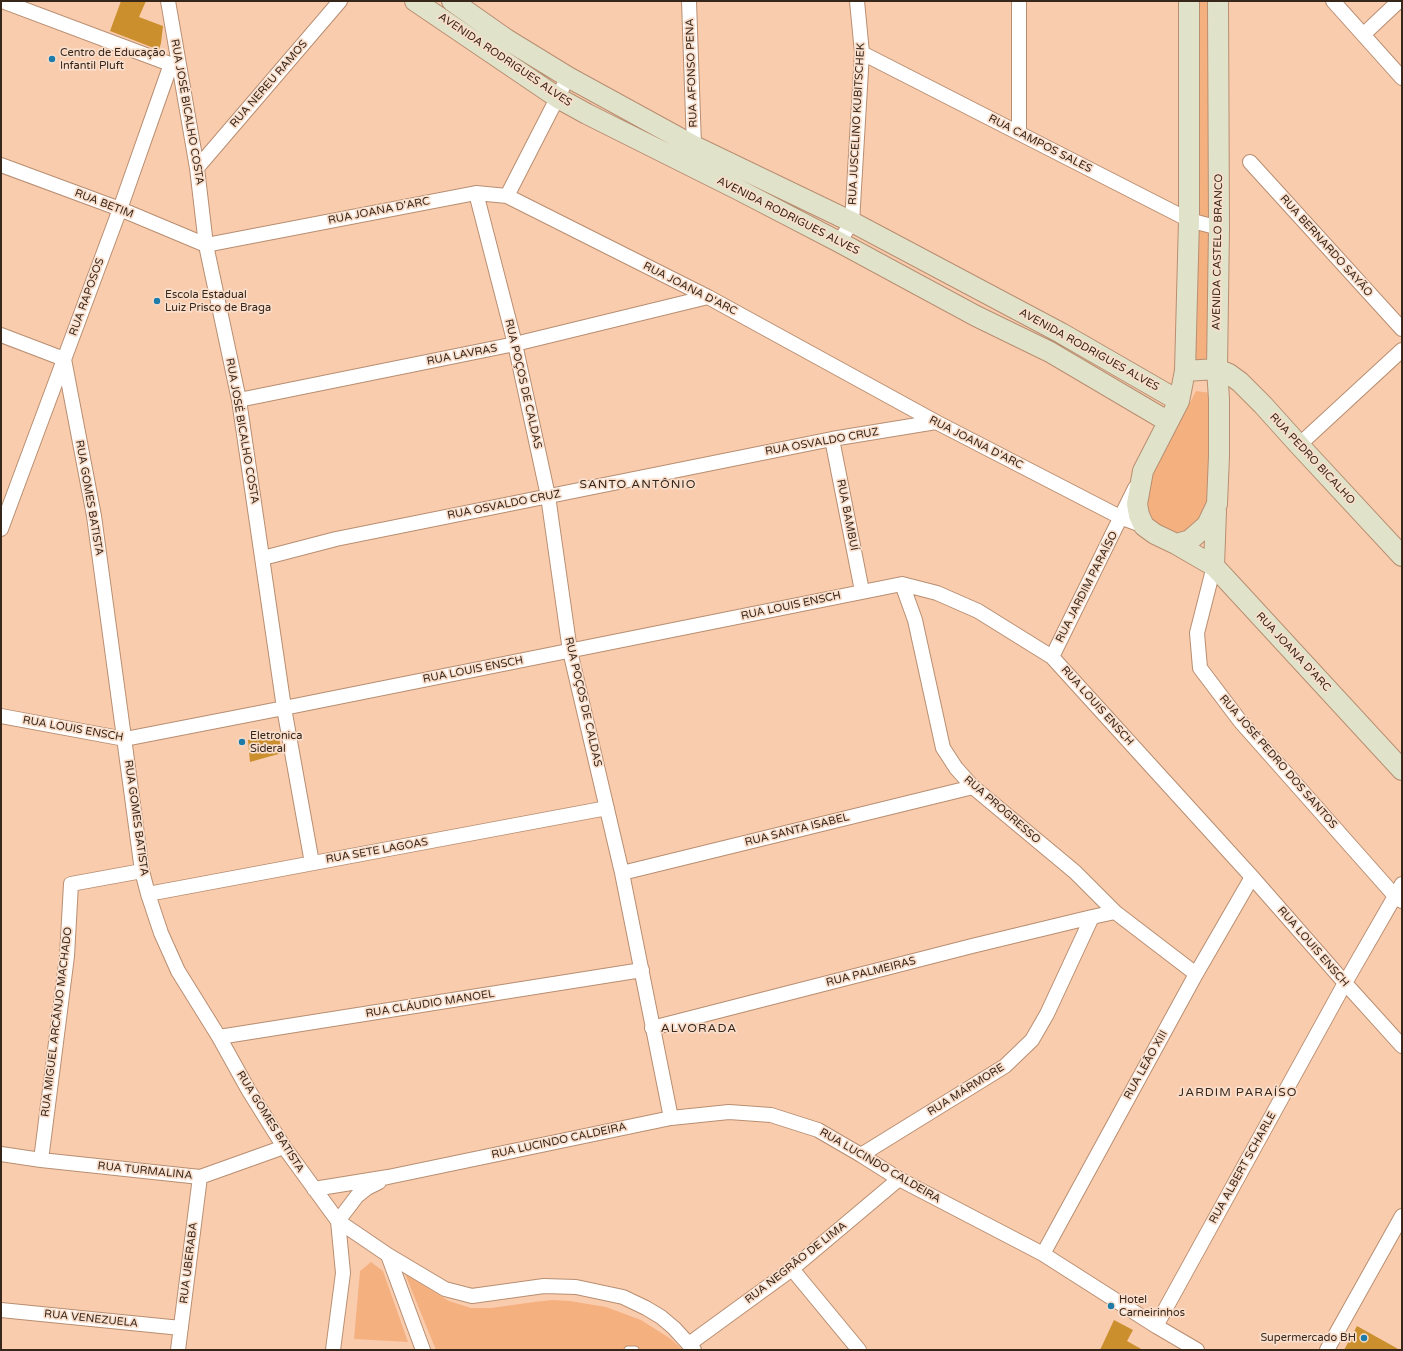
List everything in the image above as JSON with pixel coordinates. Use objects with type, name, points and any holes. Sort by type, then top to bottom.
[{"type":"street","points":[[2,1],[175,66]]},
{"type":"street","name":"RUA JOSÉ BICALHO COSTA","points":[[168,1],[175,66],[198,168],[206,245],[239,400],[284,708],[312,863]]},
{"type":"street","name":"RUA NEREU RAMOS","points":[[198,168],[340,1]]},
{"type":"street","name":"AVENIDA RODRIGUES ALVES","points":[[415,1],[558,98],[839,242],[976,316],[1050,352],[1167,421]]},
{"type":"street","name":"AVENIDA RODRIGUES ALVES","points":[[452,1],[506,39],[568,77],[694,146],[852,222],[1061,333],[1179,401]]},
{"type":"street","name":"RUA AFONSO PENA","points":[[689,1],[694,146]]},
{"type":"street","name":"RUA JUSCELINO KUBITSCHEK","points":[[852,222],[862,53],[857,1]]},
{"type":"street","points":[[1019,1],[1019,132]]},
{"type":"street","points":[[1122,518],[1167,421],[1179,401],[1185,371],[1189,220],[1189,1]]},
{"type":"street","name":"AVENIDA CASTELO BRANCO","points":[[1214,566],[1220,399],[1217,369],[1220,228],[1218,1]]},
{"type":"street","points":[[1333,1],[1402,78]]},
{"type":"street","points":[[1364,34],[1399,1]]},
{"type":"street","name":"RUA CAMPOS SALES","points":[[862,53],[1189,220],[1220,228]]},
{"type":"street","name":"RUA RAPOSOS","points":[[1,529],[5,506],[64,359],[175,66]]},
{"type":"street","points":[[507,196],[568,77]]},
{"type":"street","points":[[687,164],[694,146]]},
{"type":"street","name":"RUA BERNARDO SAYÃO","points":[[1250,162],[1402,329]]},
{"type":"street","name":"RUA BETIM","points":[[1,165],[120,209],[206,245]]},
{"type":"street","name":"RUA JOANA D'ARC","points":[[206,245],[476,193],[507,196],[708,297],[936,422],[1122,518],[1144,526]]},
{"type":"street","name":"RUA POÇOS DE CALDAS","points":[[476,193],[516,344],[548,496],[570,651],[622,873],[671,1118]]},
{"type":"street","points":[[839,242],[852,222]]},
{"type":"street","name":"RUA LAVRAS","points":[[239,400],[516,344],[708,297]]},
{"type":"street","points":[[1050,352],[1061,333]]},
{"type":"street","points":[[1,335],[64,359]]},
{"type":"street","points":[[1298,445],[1402,350]]},
{"type":"street","name":"RUA GOMES BATISTA","points":[[64,359],[94,516],[142,871],[148,894],[161,933],[178,971],[219,1037],[249,1091],[284,1147],[314,1189]]},
{"type":"street","points":[[1185,371],[1217,369]]},
{"type":"street","name":"RUA PEDRO BICALHO","points":[[1217,369],[1229,374],[1240,382],[1263,405],[1298,445],[1402,556]]},
{"type":"street","name":"RUA OSVALDO CRUZ","points":[[262,558],[336,539],[548,496],[832,439],[936,422]]},
{"type":"street","name":"RUA BAMBUÍ","points":[[832,439],[862,591]]},
{"type":"street","points":[[1143,471],[1137,504],[1139,515],[1144,526],[1155,534],[1176,544]]},
{"type":"street","name":"AVENIDA CASTELO BRANCO","points":[[1176,544],[1190,540],[1207,526],[1217,504]]},
{"type":"street","name":"RUA JARDIM PARAÍSO","points":[[1052,657],[1122,518]]},
{"type":"street","name":"RUA JOANA D'ARC","points":[[1176,544],[1214,566],[1402,770]]},
{"type":"street","name":"RUA JOSÉ PEDRO DOS SANTOS","points":[[1214,566],[1197,632],[1200,668],[1240,721],[1398,899]]},
{"type":"street","name":"RUA LOUIS ENSCH","points":[[1,716],[125,738],[284,708],[902,584],[937,593],[978,611],[1052,657],[1252,877],[1402,1046]]},
{"type":"street","name":"RUA PROGRESSO","points":[[902,584],[915,620],[943,748],[956,768],[973,787],[1075,872],[1114,912],[1196,974]]},
{"type":"street","name":"RUA SANTA ISABEL","points":[[622,873],[973,787]]},
{"type":"street","name":"RUA SETE LAGOAS","points":[[148,894],[607,808]]},
{"type":"street","name":"RUA MIGUEL ARCÂNJO MACHADO","points":[[41,1160],[67,956],[71,884],[142,871]]},
{"type":"street","name":"RUA LEÃO XIII","points":[[1043,1254],[1196,974],[1252,877]]},
{"type":"street","name":"RUA ALBERT SCHARLE","points":[[1156,1326],[1345,983],[1398,899],[1402,884]]},
{"type":"street","points":[[1092,917],[1114,912]]},
{"type":"street","name":"RUA PALMEIRAS","points":[[652,1028],[964,948],[1092,917]]},
{"type":"street","name":"RUA MÁRMORE","points":[[861,1155],[1006,1066],[1032,1040],[1047,1014],[1092,917]]},
{"type":"street","name":"RUA CLÁUDIO MANOEL","points":[[219,1037],[642,970]]},
{"type":"street","name":"RUA LUCINDO CALDEIRA","points":[[314,1189],[388,1177],[671,1118],[729,1112],[771,1115],[818,1130],[899,1179],[1043,1254],[1156,1326],[1197,1350]]},
{"type":"street","name":"RUA TURMALINA","points":[[1,1154],[41,1160],[200,1177],[284,1147]]},
{"type":"street","name":"RUA UBERABA","points":[[178,1350],[200,1177]]},
{"type":"street","name":"RUA LUCINDO CALDEIRA","points":[[338,1221],[358,1196],[367,1188],[388,1177]]},
{"type":"street","name":"RUA NEGRÃO DE LIMA","points":[[692,1347],[792,1269],[899,1179]]},
{"type":"street","points":[[314,1189],[338,1221],[388,1255],[445,1289],[472,1296],[544,1286],[576,1287],[623,1297],[661,1317],[692,1347]]},
{"type":"street","points":[[1327,1350],[1402,1216]]},
{"type":"street","points":[[333,1350],[343,1273],[338,1221]]},
{"type":"street","points":[[388,1255],[423,1350]]},
{"type":"street","points":[[792,1269],[859,1350]]},
{"type":"street","name":"RUA VENEZUELA","points":[[1,1310],[181,1328]]},
{"type":"lane","points":[[628,1350],[636,1350]]},
{"type":"shaded area","points":[[1195,1],[1215,1],[1215,359],[1193,361]]},
{"type":"shaded area","points":[[1196,391],[1211,393],[1208,511],[1190,531],[1164,531],[1148,518],[1145,490]]},
{"type":"shaded area","points":[[371,1262],[383,1271],[408,1342],[354,1339],[360,1271]]},
{"type":"shaded area","points":[[405,1274],[449,1301],[471,1308],[491,1308],[552,1300],[570,1301],[606,1307],[641,1320],[671,1339],[683,1350],[436,1350]]},
{"type":"building","points":[[121,1],[146,1],[139,17],[163,26],[159,50],[110,31]]},
{"type":"building","points":[[278,732],[282,753],[250,762],[248,740]]},
{"type":"building","points":[[1114,1320],[1133,1330],[1127,1341],[1143,1350],[1100,1350]]},
{"type":"building","name":"Supermercado BH","points":[[1357,1326],[1400,1350],[1344,1350]]},
{"type":"place","name":"Centro de Educação Infantil Pluft","points":[[52,59]]},
{"type":"place","name":"Escola Estadual Luiz Prisco de Braga","points":[[157,301]]},
{"type":"place","name":"Eletronica Sideral","points":[[242,742]]},
{"type":"place","name":"Hotel Carneirinhos","points":[[1111,1306]]},
{"type":"place","name":"Supermercado BH","points":[[1364,1338]]},
{"type":"district","name":"SANTO ANTÔNIO","points":[[638,485]]},
{"type":"district","name":"ALVORADA","points":[[699,1029]]},
{"type":"district","name":"JARDIM PARAÍSO","points":[[1238,1093]]}]
